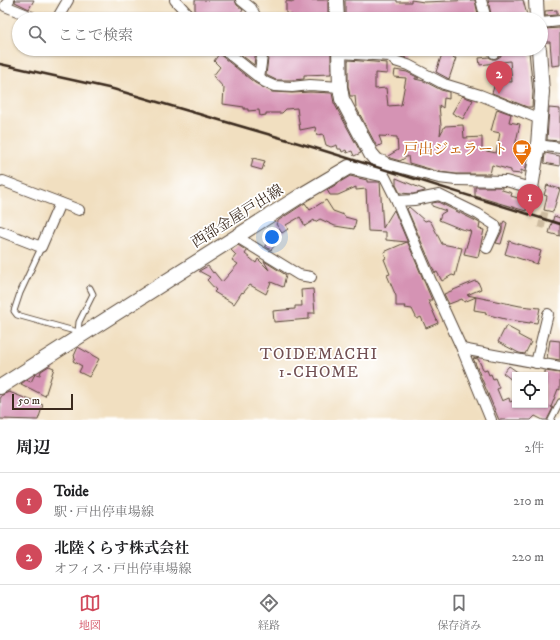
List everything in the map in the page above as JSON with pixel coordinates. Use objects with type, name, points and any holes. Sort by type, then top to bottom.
[{"type":"main road","points":[[336,0],[337,12]]},
{"type":"main road","points":[[536,0],[537,12]]},
{"type":"main road","points":[[339,56],[342,99],[371,154],[382,168]]},
{"type":"main road","points":[[531,188],[538,145],[542,92],[539,56]]},
{"type":"main road","name":"西部金屋戸出線","points":[[3,382],[349,167],[382,168]]},
{"type":"street","points":[[61,12],[68,0]]},
{"type":"street","points":[[175,0],[186,12]]},
{"type":"street","points":[[241,0],[254,12]]},
{"type":"street","points":[[481,0],[484,12]]},
{"type":"street","points":[[5,3],[23,12]]},
{"type":"street","points":[[548,22],[560,21]]},
{"type":"street","points":[[232,56],[259,78],[274,86],[292,87],[310,85],[340,87]]},
{"type":"street","points":[[259,78],[262,56]]},
{"type":"street","points":[[390,56],[395,61],[408,65],[444,84],[480,95],[540,119]]},
{"type":"street","points":[[538,145],[560,148]]},
{"type":"street","points":[[491,420],[462,349],[397,201],[385,178],[382,168],[456,180],[506,180],[531,188]]},
{"type":"street","points":[[0,182],[3,181],[78,210]]},
{"type":"street","points":[[397,201],[414,200],[439,195],[478,214],[495,225],[496,228],[487,248]]},
{"type":"street","points":[[0,231],[41,247],[60,203]]},
{"type":"street","points":[[237,237],[299,275],[311,277]]},
{"type":"street","points":[[536,363],[548,314]]},
{"type":"street","points":[[462,349],[560,367]]},
{"type":"lane","points":[[41,247],[20,293],[14,311],[17,316],[79,334],[79,322],[93,294],[90,288]]},
{"type":"lane","points":[[551,420],[559,405]]},
{"type":"building","points":[[15,0],[34,0],[29,9],[15,2]]},
{"type":"building","points":[[195,0],[235,0],[237,5],[243,10],[242,12],[195,12]]},
{"type":"building","points":[[293,0],[328,0],[328,12],[286,12],[286,1],[294,2]]},
{"type":"building","points":[[345,0],[397,0],[397,2],[411,2],[411,0],[424,2],[475,0],[478,12],[345,12]]},
{"type":"building","points":[[488,0],[523,0],[526,12],[491,12]]},
{"type":"building","points":[[557,10],[557,15],[548,16],[548,12],[545,11]]},
{"type":"building","points":[[560,28],[560,65],[552,66],[550,42],[548,42],[548,29]]},
{"type":"building","points":[[218,56],[221,56],[255,83],[272,92],[332,93],[334,103],[361,153],[354,156],[352,151],[347,153],[346,150],[342,152],[341,149],[338,149],[337,145],[331,147],[326,145],[323,134],[317,135],[315,127],[300,130],[297,108],[286,109],[282,113],[266,113],[266,115],[260,116],[259,110],[248,111],[248,109],[244,109],[244,107],[223,104],[224,88],[213,76],[220,67],[214,61]]},
{"type":"building","points":[[243,56],[255,56],[254,65]]},
{"type":"building","points":[[268,56],[331,56],[331,74],[304,75],[304,79],[292,80],[276,80],[266,75]]},
{"type":"building","points":[[441,56],[454,56],[453,58],[456,58],[449,79],[436,72]]},
{"type":"building","points":[[501,56],[529,56],[533,92],[532,107],[527,107],[492,93],[496,81],[512,82],[510,61],[480,65],[479,58],[489,57],[496,59]]},
{"type":"building","points":[[348,60],[387,63],[387,74],[375,73],[375,89],[386,88],[388,106],[401,105],[406,78],[394,77],[395,70],[407,72],[419,78],[415,79],[424,81],[441,90],[449,92],[449,99],[444,98],[443,108],[439,105],[441,126],[440,135],[445,126],[463,125],[464,138],[482,137],[482,150],[496,153],[500,133],[491,131],[497,109],[511,114],[509,122],[520,124],[515,146],[524,149],[522,159],[527,161],[525,172],[521,170],[521,174],[511,173],[511,170],[492,165],[490,174],[456,174],[440,172],[409,163],[408,156],[400,161],[390,158],[388,156],[398,150],[397,137],[379,136],[382,144],[377,147],[356,107],[355,96],[350,96],[348,86]]},
{"type":"building","points":[[462,96],[473,100],[463,119],[452,113]]},
{"type":"building","points":[[549,108],[560,109],[560,141],[547,140]]},
{"type":"building","points":[[545,153],[560,156],[560,166],[544,163]]},
{"type":"building","points":[[253,158],[265,161],[262,170],[251,167]]},
{"type":"building","points":[[350,176],[367,180],[367,182],[380,182],[383,228],[394,210],[432,300],[428,300],[438,323],[426,328],[421,317],[417,319],[412,309],[405,308],[406,306],[396,306],[396,296],[387,275],[390,274],[384,259],[386,258],[384,252],[407,242],[386,240],[386,232],[368,231],[366,189],[356,190],[356,187],[338,195],[330,195],[327,190]]},
{"type":"building","points":[[396,178],[425,191],[413,194],[400,193],[396,185]]},
{"type":"building","points":[[547,185],[560,189],[553,212],[544,210],[547,196],[544,195]]},
{"type":"building","points":[[475,187],[502,187],[502,190],[512,193],[511,196],[528,201],[526,211],[475,196]]},
{"type":"building","points":[[326,200],[333,211],[344,215],[345,217],[356,220],[354,229],[335,226],[320,219],[315,222],[314,220],[305,226],[300,217],[286,225],[288,229],[282,233],[276,224],[279,220],[305,203],[310,210]]},
{"type":"building","points":[[438,202],[480,223],[479,229],[484,230],[478,257],[464,254],[471,231],[461,229],[439,220],[441,214],[446,211],[432,206],[432,203]]},
{"type":"building","points":[[409,207],[425,221],[428,220],[431,222],[442,244],[462,248],[455,276],[452,275],[442,281],[437,272],[435,273],[407,209]]},
{"type":"building","points":[[554,216],[560,218],[560,236],[549,233]]},
{"type":"building","points":[[504,221],[507,223],[501,244],[496,243],[502,231]]},
{"type":"building","points":[[268,240],[275,245],[271,250],[265,246]]},
{"type":"building","points":[[509,241],[541,251],[537,264],[505,254]]},
{"type":"building","points":[[238,245],[247,251],[245,254],[256,263],[258,259],[269,270],[264,261],[286,275],[283,287],[271,282],[266,294],[250,285],[243,293],[242,292],[234,304],[214,292],[216,290],[207,280],[210,277],[199,271],[208,266],[222,282],[238,264],[232,260],[236,255],[231,250]]},
{"type":"building","points":[[475,281],[478,282],[481,289],[467,295],[520,306],[540,308],[537,323],[509,320],[485,314],[486,312],[474,310],[476,297],[464,302],[462,299],[449,304],[444,294]]},
{"type":"building","points":[[313,289],[315,313],[309,313],[309,319],[274,322],[273,311],[295,309],[295,306],[302,306],[301,290]]},
{"type":"building","points":[[506,326],[531,342],[525,354],[519,353],[498,342]]},
{"type":"building","points":[[550,340],[560,341],[560,360],[547,358]]},
{"type":"building","points":[[78,347],[99,359],[89,377],[79,372],[82,366],[73,361]]},
{"type":"building","points":[[473,358],[478,359],[484,371],[487,370],[493,379],[495,378],[499,388],[497,389],[502,401],[509,398],[510,402],[512,401],[512,408],[548,408],[548,372],[545,371],[560,373],[560,390],[558,389],[551,407],[553,408],[547,420],[543,420],[535,416],[531,420],[499,420]]},
{"type":"building","points":[[49,366],[54,368],[45,396],[21,384],[26,380],[31,382],[36,374],[40,375],[41,371]]},
{"type":"building","points":[[509,366],[518,372],[512,372],[512,380],[503,373]]},
{"type":"building","points":[[9,392],[43,405],[38,420],[0,419],[0,399],[2,395]]},
{"type":"tunnel","points":[[541,228],[545,212]]},
{"type":"railway","points":[[0,64],[113,89],[312,147],[560,224]]},
{"type":"place","name":"北陸くらす株式会社","points":[[499,94]]},
{"type":"place","name":"戸出ジェラート","points":[[522,166]]},
{"type":"place","name":"Toide","points":[[530,217]]},
{"type":"district","name":"TOIDEMACHI 1-CHOME","points":[[319,362]]}]
